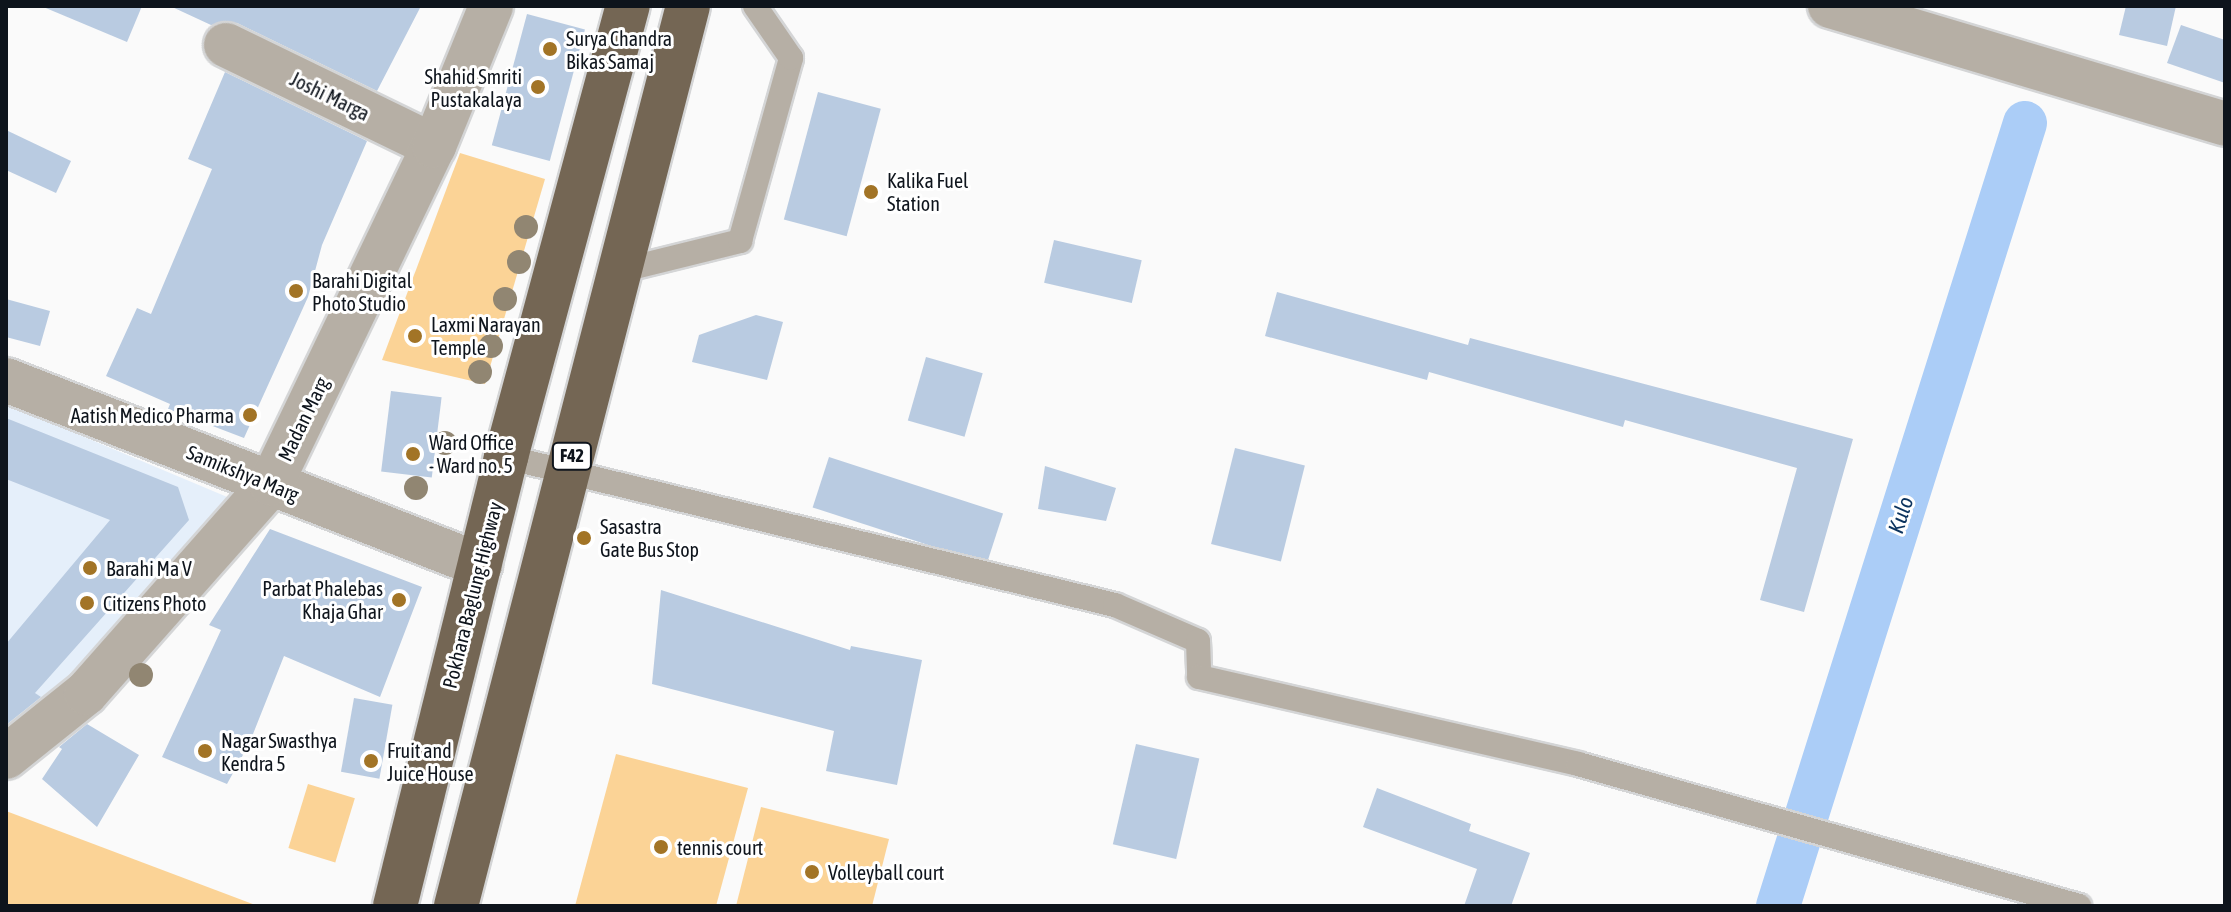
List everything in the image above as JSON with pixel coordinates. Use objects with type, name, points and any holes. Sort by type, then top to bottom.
[{"type":"highway","name":"Pokhara Baglung Highway","points":[[395,906],[506,457],[628,6]]},
{"type":"highway","name":"F42","points":[[456,906],[567,473],[623,270],[688,6]]},
{"type":"street","name":"Madan Marg","points":[[6,757],[86,693],[271,484],[434,146],[491,6]]},
{"type":"street","points":[[1830,6],[2225,124]]},
{"type":"street","name":"Joshi Marga","points":[[226,45],[434,146]]},
{"type":"street","name":"Samikshya Marg","points":[[6,380],[480,565]]},
{"type":"lane","points":[[623,270],[740,241],[791,58],[755,6]]},
{"type":"lane","points":[[506,457],[1115,605],[1198,641],[1199,677],[1578,764],[2079,906]]},
{"type":"shaded area","points":[[460,153],[545,179],[485,384],[382,360]]},
{"type":"shaded area","name":"Barahi Ma V","points":[[6,404],[232,499],[116,638],[6,727]]},
{"type":"shaded area","name":"tennis court","points":[[616,754],[748,788],[716,906],[575,906]]},
{"type":"shaded area","points":[[308,784],[355,798],[335,862],[288,848]]},
{"type":"shaded area","name":"Volleyball court","points":[[761,807],[889,839],[872,906],[736,906]]},
{"type":"shaded area","points":[[6,811],[258,906],[6,906]]},
{"type":"building","points":[[41,6],[142,6],[127,42]]},
{"type":"building","points":[[170,6],[421,6],[377,91],[237,23],[211,25]]},
{"type":"building","points":[[2126,6],[2176,6],[2167,46],[2119,35]]},
{"type":"building","name":"Shahid Smriti Pustakalaya","points":[[527,14],[585,30],[550,161],[492,145]]},
{"type":"building","points":[[2181,25],[2225,40],[2225,83],[2167,63]]},
{"type":"building","points":[[225,72],[367,141],[322,245],[308,297],[244,438],[168,409],[170,404],[106,376],[137,308],[151,314],[212,169],[188,159]]},
{"type":"building","points":[[818,92],[881,109],[847,236],[784,220]]},
{"type":"building","points":[[6,130],[71,161],[56,193],[6,170]]},
{"type":"building","points":[[1054,240],[1142,260],[1132,303],[1044,283]]},
{"type":"building","points":[[1277,292],[1468,345],[1470,338],[1853,439],[1804,612],[1760,600],[1797,468],[1625,420],[1623,427],[1429,372],[1427,380],[1265,336]]},
{"type":"building","points":[[6,299],[50,311],[40,346],[6,337]]},
{"type":"building","points":[[756,315],[783,322],[767,380],[692,362],[699,335]]},
{"type":"building","points":[[926,357],[983,373],[965,437],[908,420]]},
{"type":"building","points":[[391,391],[442,397],[432,478],[381,471]]},
{"type":"building","points":[[6,418],[178,487],[189,520],[35,693],[41,697],[6,725],[6,644],[110,520],[6,479]]},
{"type":"building","points":[[1235,448],[1305,465],[1281,561],[1211,544]]},
{"type":"building","points":[[829,457],[1003,514],[987,564],[813,507]]},
{"type":"building","points":[[1045,466],[1116,488],[1106,521],[1038,509]]},
{"type":"building","points":[[270,529],[422,587],[380,697],[284,656],[249,744],[227,784],[162,757],[221,630],[209,625]]},
{"type":"building","points":[[661,590],[850,650],[851,646],[922,660],[897,785],[826,771],[834,731],[652,684]]},
{"type":"building","points":[[354,698],[392,705],[379,779],[341,772]]},
{"type":"building","points":[[87,724],[139,755],[97,827],[42,779],[62,749],[59,747]]},
{"type":"building","points":[[1136,744],[1199,759],[1176,859],[1113,844]]},
{"type":"building","points":[[1377,788],[1471,824],[1469,831],[1530,853],[1511,906],[1464,906],[1477,869],[1363,827]]},
{"type":"waterway","name":"Kulo","points":[[1778,906],[2025,123]]},
{"type":"place","name":"Surya Chandra Bikas Samaj","points":[[550,49]]},
{"type":"place","name":"Shahid Smriti Pustakalaya","points":[[538,87]]},
{"type":"place","name":"Kalika Fuel Station","points":[[871,192]]},
{"type":"place","name":"Barahi Digital Photo Studio","points":[[296,291]]},
{"type":"place","name":"Laxmi Narayan Temple","points":[[415,336]]},
{"type":"place","name":"Aatish Medico Pharma","points":[[250,415]]},
{"type":"place","name":"Ward Office - Ward no. 5","points":[[413,454]]},
{"type":"place","name":"Sasastra Gate Bus Stop","points":[[584,538]]},
{"type":"place","name":"Barahi Ma V","points":[[90,568]]},
{"type":"place","name":"Parbat Phalebas Khaja Ghar","points":[[399,600]]},
{"type":"place","name":"Citizens Photo","points":[[87,603]]},
{"type":"place","name":"Nagar Swasthya Kendra 5","points":[[205,751]]},
{"type":"place","name":"Fruit and Juice House","points":[[371,761]]},
{"type":"place","name":"tennis court","points":[[661,847]]},
{"type":"place","name":"Volleyball court","points":[[812,872]]}]
